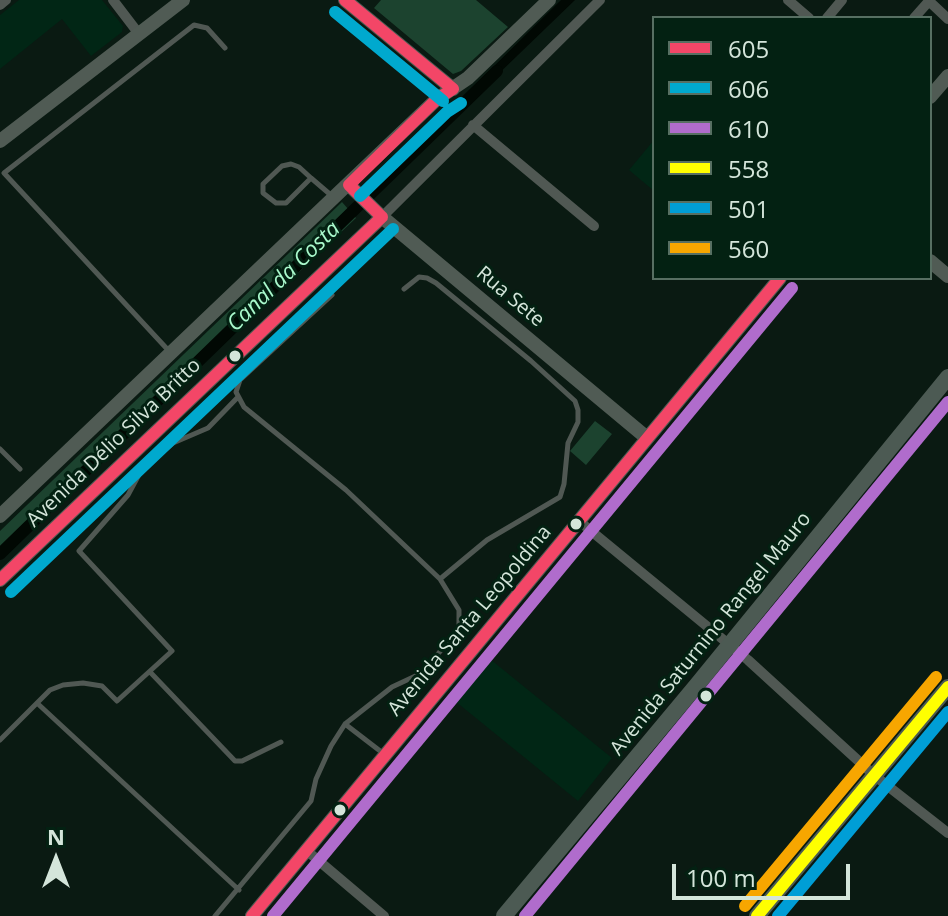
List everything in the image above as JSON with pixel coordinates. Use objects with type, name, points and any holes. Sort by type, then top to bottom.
[{"type":"main road","name":"Avenida Saturnino Rangel Mauro","points":[[504,916],[948,377]]},
{"type":"main road","points":[[757,916],[948,687]]},
{"type":"street","points":[[0,5],[6,0]]},
{"type":"street","points":[[113,0],[139,34]]},
{"type":"street","points":[[0,141],[183,0]]},
{"type":"street","points":[[345,0],[453,89]]},
{"type":"street","name":"Avenida Délio Silva Britto","points":[[0,516],[333,197],[353,189],[437,99],[468,78],[549,0]]},
{"type":"street","name":"Avenida Délio Silva Britto","points":[[0,580],[377,212],[473,125],[600,0]]},
{"type":"street","points":[[788,0],[807,16]]},
{"type":"street","points":[[829,16],[842,0]]},
{"type":"street","points":[[916,16],[930,1],[948,19]]},
{"type":"street","points":[[932,95],[948,76]]},
{"type":"street","points":[[473,125],[594,226]]},
{"type":"street","name":"Rua Sete","points":[[353,189],[647,438]]},
{"type":"street","points":[[932,263],[948,276]]},
{"type":"street","name":"Avenida Santa Leopoldina","points":[[252,916],[778,280]]},
{"type":"street","points":[[579,521],[730,645],[875,776],[948,833]]},
{"type":"street","points":[[306,850],[384,916]]},
{"type":"lane","points":[[171,353],[4,173],[194,25],[207,28],[225,48]]},
{"type":"lane","points":[[311,178],[286,203],[276,203],[263,193],[263,184],[282,166],[291,164],[299,167],[333,197]]},
{"type":"lane","points":[[404,289],[419,277],[436,283],[531,361],[575,401],[578,410],[578,422],[568,443],[560,497],[487,540],[440,579]]},
{"type":"lane","points":[[215,916],[311,801],[316,779],[345,724],[392,687],[424,672],[459,627],[459,610],[440,579],[346,490],[252,414],[238,397],[236,387],[240,380],[332,295]]},
{"type":"lane","points":[[0,740],[50,690],[83,683],[102,686],[117,701],[172,651],[79,551],[128,495],[142,469],[173,443],[208,428],[238,397]]},
{"type":"lane","points":[[0,449],[20,469]]},
{"type":"lane","points":[[151,673],[235,761],[242,761],[281,742]]},
{"type":"lane","points":[[37,703],[239,890]]},
{"type":"lane","points":[[345,724],[385,754]]},
{"type":"shaded area","points":[[19,0],[102,0],[123,26],[122,32],[91,56],[62,19],[0,69],[0,15]]},
{"type":"shaded area","points":[[381,0],[476,0],[508,27],[461,71],[453,74],[374,8]]},
{"type":"shaded area","points":[[561,0],[575,0],[489,83],[483,77]]},
{"type":"shaded area","points":[[652,142],[652,189],[629,170]]},
{"type":"shaded area","points":[[342,202],[356,218],[0,555],[0,531]]},
{"type":"shaded area","points":[[595,421],[612,434],[586,465],[570,451]]},
{"type":"shaded area","points":[[490,659],[612,758],[578,801],[455,701]]},
{"type":"waterway","name":"Canal da Costa","points":[[0,554],[497,71]]},
{"type":"transit line","name":"605","points":[[0,580],[382,217],[349,185],[437,99],[453,89],[345,0]]},
{"type":"transit line","name":"606","points":[[335,12],[443,101]]},
{"type":"transit line","name":"606","points":[[360,196],[447,112],[461,103]]},
{"type":"transit line","name":"606","points":[[11,592],[393,229]]},
{"type":"transit line","name":"605","points":[[252,916],[778,280]]},
{"type":"transit line","name":"610","points":[[273,916],[792,288]]},
{"type":"transit line","name":"610","points":[[525,916],[948,402]]},
{"type":"transit line","name":"560","points":[[745,906],[936,677]]},
{"type":"transit line","name":"558","points":[[757,916],[948,687]]},
{"type":"transit line","name":"501","points":[[778,916],[948,712]]}]
